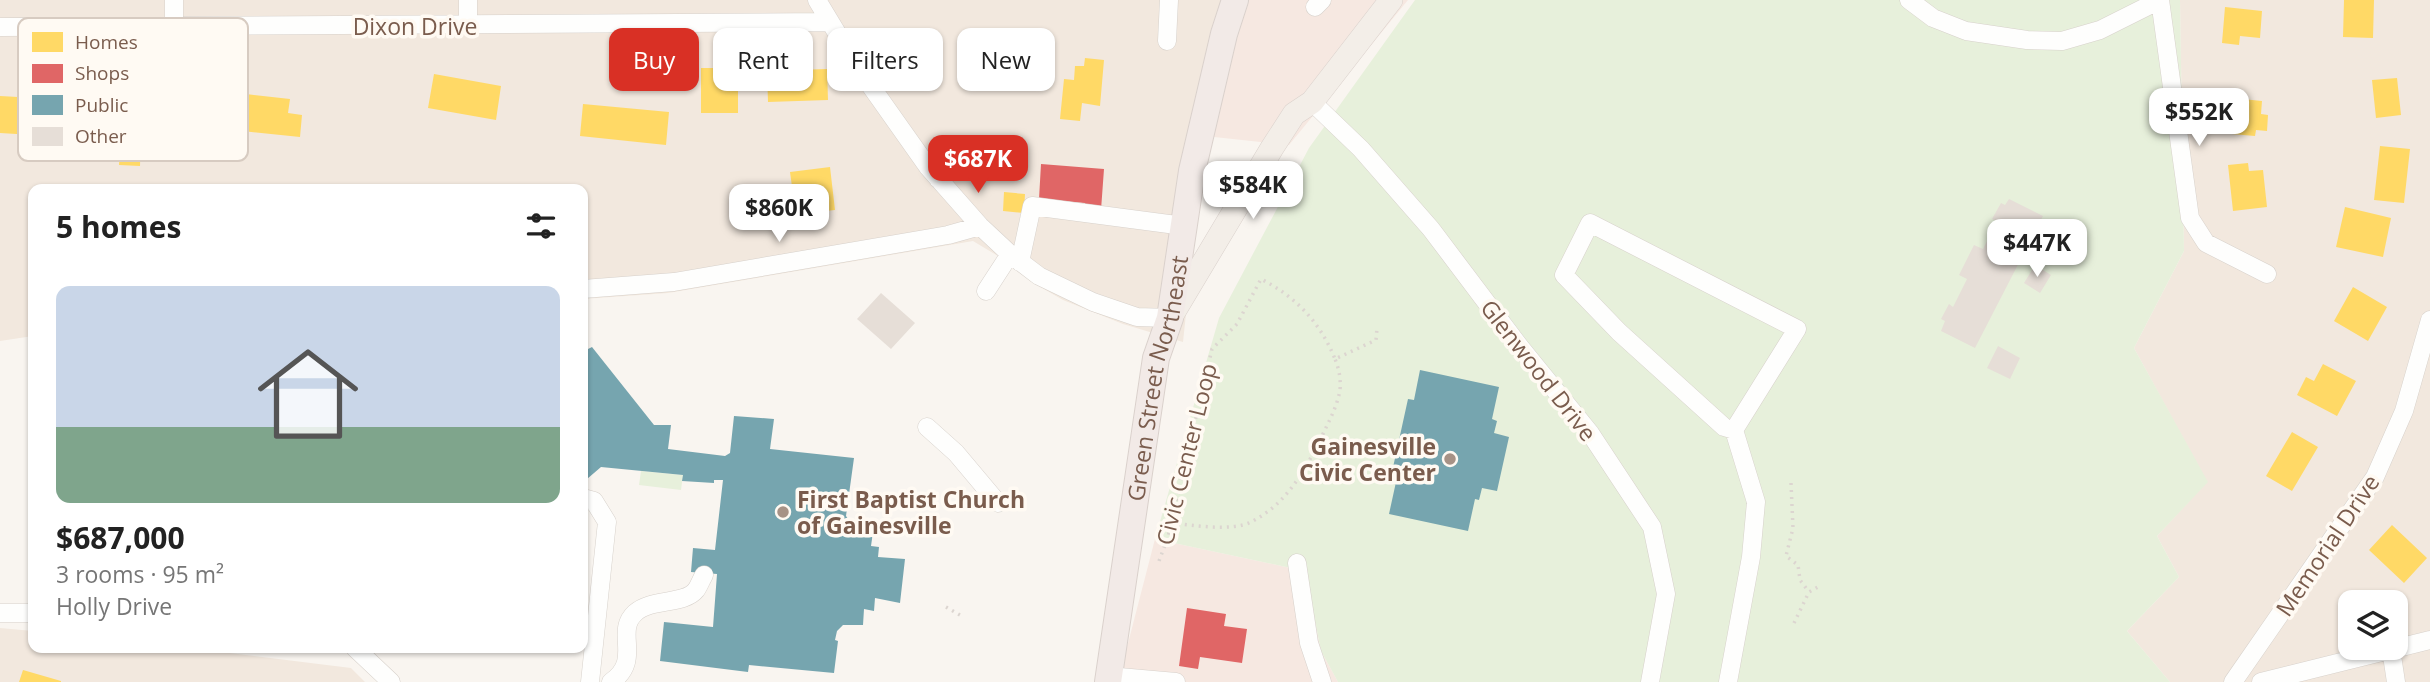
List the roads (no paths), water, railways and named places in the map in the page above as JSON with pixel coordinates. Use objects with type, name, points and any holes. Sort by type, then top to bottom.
[{"type":"highway","name":"Green Street Northeast","points":[[1108,679],[1156,358],[1170,318],[1192,171],[1224,34],[1235,0]]},
{"type":"main road","points":[[1170,318],[1294,114],[1312,102],[1387,1]]},
{"type":"street","points":[[174,0],[174,18]]},
{"type":"street","points":[[468,0],[468,26]]},
{"type":"street","points":[[817,0],[885,108],[938,179],[980,226],[1015,258],[1051,282],[1093,302],[1137,317],[1170,318]]},
{"type":"street","points":[[1167,41],[1169,0]]},
{"type":"street","points":[[1909,0],[1933,18],[1966,31],[2050,41],[2062,41],[2100,30],[2160,0]]},
{"type":"street","points":[[2160,0],[2159,9],[2190,218],[2206,243],[2267,274]]},
{"type":"street","name":"Dixon Drive","points":[[248,27],[829,22]]},
{"type":"street","name":"Dixon Drive","points":[[0,27],[18,27]]},
{"type":"street","name":"Glenwood Drive","points":[[1312,102],[1361,149],[1431,229],[1520,347],[1590,433],[1652,527],[1666,594],[1650,682]]},
{"type":"street","points":[[938,179],[957,163],[1004,170]]},
{"type":"street","points":[[986,291],[1015,258],[1032,206],[1184,226]]},
{"type":"street","points":[[1728,682],[1749,569],[1756,502],[1734,430],[1797,329],[1590,223],[1564,275],[1646,358],[1724,427],[1734,430]]},
{"type":"street","points":[[588,289],[674,282],[948,235],[980,226]]},
{"type":"street","name":"Memorial Drive","points":[[2233,682],[2375,477],[2404,411],[2430,320]]},
{"type":"street","points":[[928,428],[956,453],[998,503]]},
{"type":"street","points":[[588,500],[594,502],[607,522],[590,682]]},
{"type":"street","points":[[1297,563],[1309,643],[1322,682]]},
{"type":"street","points":[[611,682],[623,673],[628,657],[626,628],[633,614],[650,605],[682,599],[694,592],[704,575]]},
{"type":"street","points":[[0,613],[28,613]]},
{"type":"street","points":[[596,625],[626,628]]},
{"type":"street","points":[[2408,645],[2430,640]]},
{"type":"street","points":[[360,653],[391,682]]},
{"type":"street","points":[[2261,682],[2348,660]]},
{"type":"street","points":[[2393,660],[2396,682]]},
{"type":"street","points":[[1108,679],[1176,682]]},
{"type":"place","name":"Gainesville Civic Center","points":[[1450,459]]},
{"type":"place","name":"First Baptist Church of Gainesville","points":[[783,512]]}]
